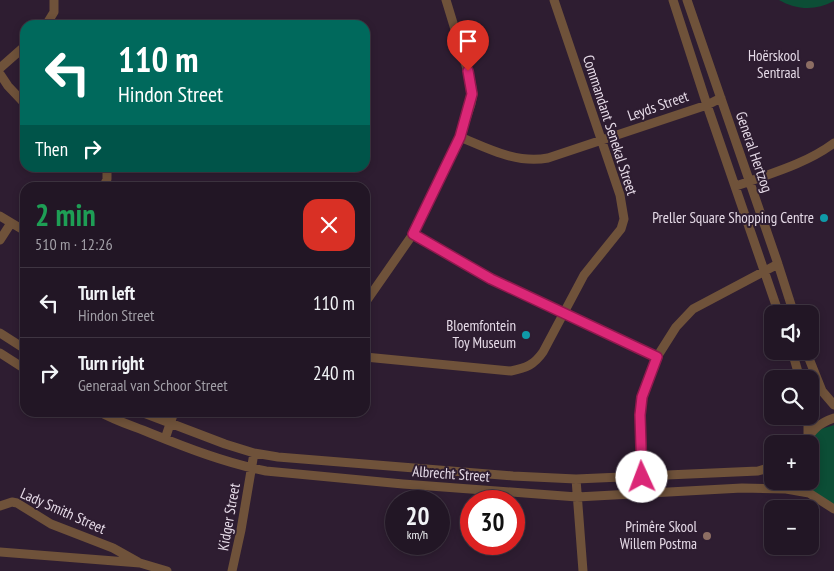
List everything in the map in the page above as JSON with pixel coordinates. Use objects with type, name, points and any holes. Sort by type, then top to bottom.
[{"type":"street","points":[[50,20],[54,12],[54,0]]},
{"type":"street","points":[[370,296],[413,234],[460,137],[471,104],[472,88],[446,0]]},
{"type":"street","name":"Commandant Senekal Street","points":[[370,357],[477,368],[511,370],[528,367],[536,362],[543,352],[584,275],[621,229],[624,219],[620,196],[554,0]]},
{"type":"street","name":"General Hertzog","points":[[673,0],[776,305]]},
{"type":"street","name":"General Hertzog","points":[[687,0],[791,305]]},
{"type":"street","points":[[0,68],[20,50]]},
{"type":"street","points":[[0,74],[20,99]]},
{"type":"street","name":"Leyds Street","points":[[460,137],[505,155],[527,160],[548,158],[721,98]]},
{"type":"street","points":[[736,186],[817,154],[834,143]]},
{"type":"street","points":[[0,216],[20,228]]},
{"type":"street","points":[[0,240],[11,223]]},
{"type":"street","points":[[413,234],[491,279],[657,357]]},
{"type":"street","points":[[642,477],[640,415],[642,397],[657,357],[676,327],[689,313],[778,264]]},
{"type":"street","points":[[0,333],[20,346]]},
{"type":"street","points":[[0,354],[20,366]]},
{"type":"street","points":[[810,360],[822,391],[834,405]]},
{"type":"street","name":"Albrecht Street","points":[[109,417],[165,439],[251,468],[266,471],[403,484],[577,497],[736,488],[786,489],[809,493]]},
{"type":"street","name":"Albrecht Street","points":[[154,417],[254,453],[278,457],[513,476],[576,479],[764,469]]},
{"type":"street","points":[[165,439],[173,417]]},
{"type":"street","points":[[810,435],[819,424],[834,418]]},
{"type":"street","name":"Kidger Street","points":[[236,570],[254,453]]},
{"type":"street","points":[[576,479],[583,571]]},
{"type":"street","points":[[808,490],[809,493],[834,509]]},
{"type":"street","name":"Lady Smith Street","points":[[0,506],[12,502],[22,505],[51,524],[113,548],[140,563]]},
{"type":"street","name":"Lady Smith Street","points":[[0,552],[140,563],[167,571]]},
{"type":"green space","points":[[779,0],[834,1],[813,8],[806,8],[792,6]]},
{"type":"green space","points":[[834,425],[834,509],[819,501],[810,490],[819,490],[819,435],[814,435],[818,430]]},
{"type":"place","name":"Hoërskool Sentraal","points":[[810,65]]},
{"type":"place","name":"Preller Square Shopping Centre","points":[[824,218]]},
{"type":"place","name":"Bloemfontein Toy Museum","points":[[526,335]]},
{"type":"place","name":"Primêre Skool Willem Postma","points":[[707,536]]},
{"type":"route","points":[[468,71],[471,82],[471,104],[460,137],[413,234],[491,279],[657,357],[642,397],[640,443],[642,477]]}]
